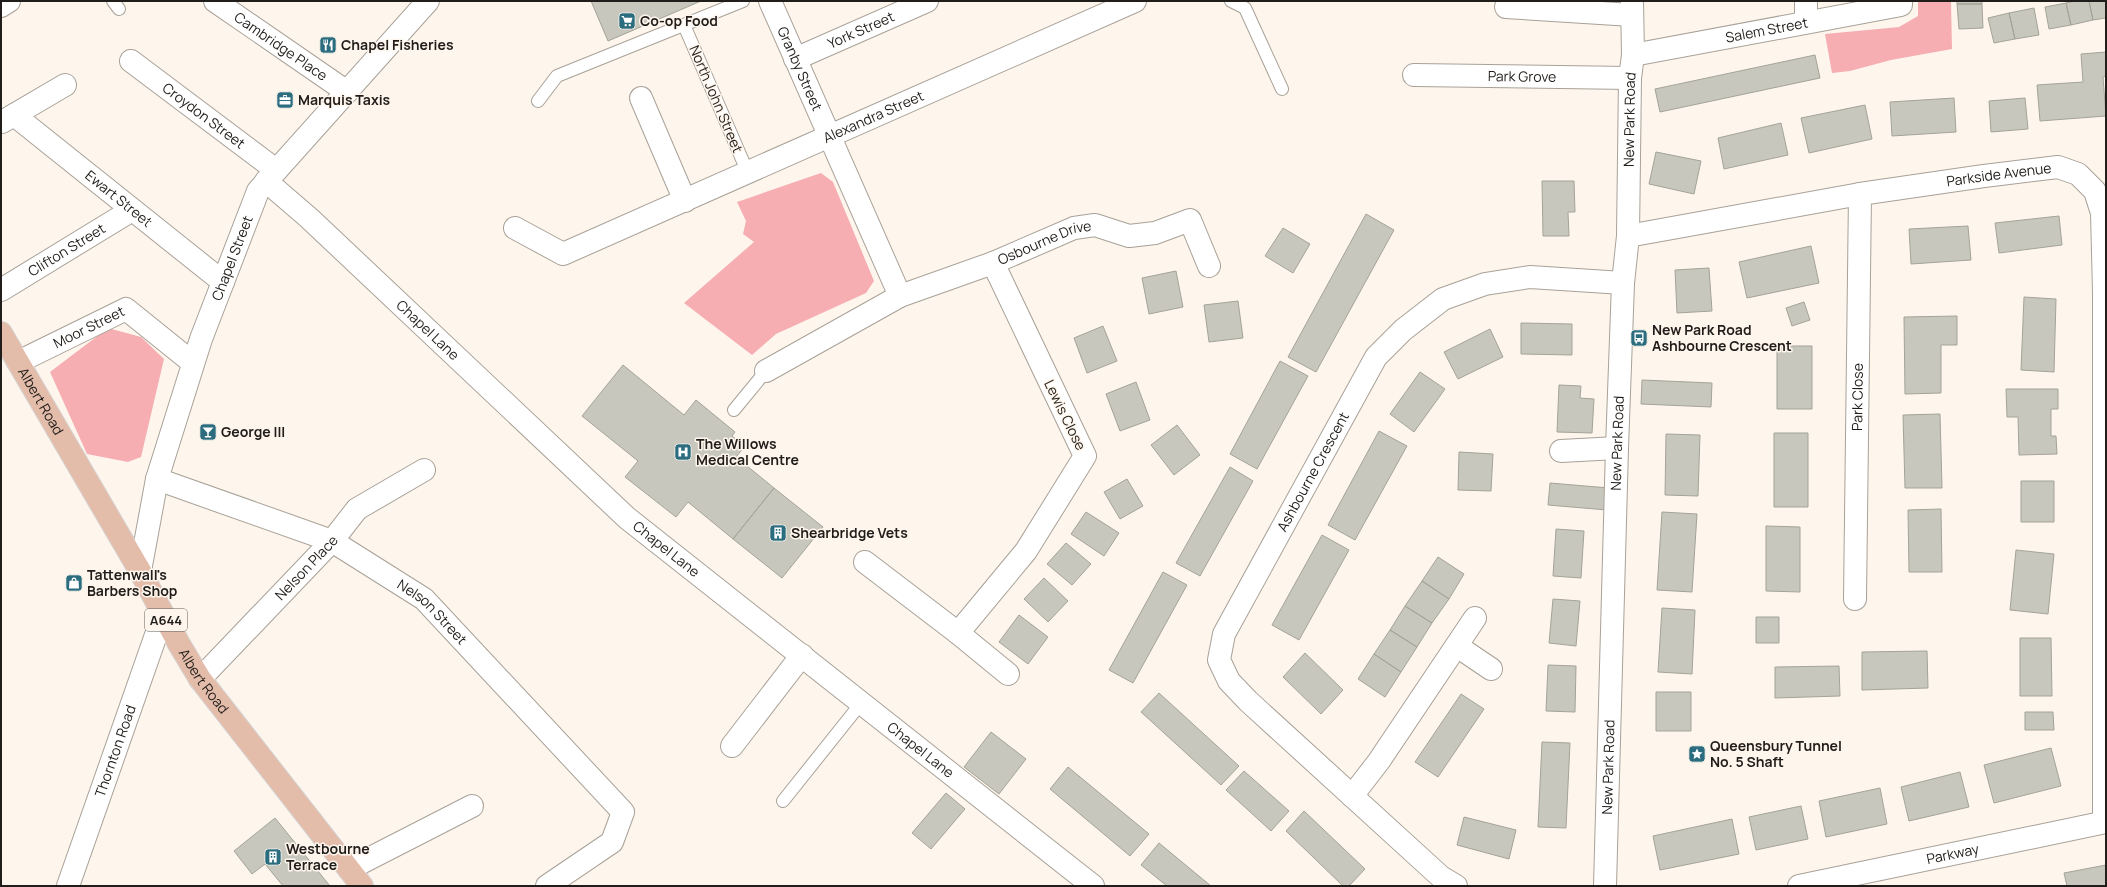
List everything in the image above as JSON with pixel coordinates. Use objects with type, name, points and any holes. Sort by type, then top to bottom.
[{"type":"main road","name":"Albert Road","points":[[1,333],[140,571],[163,615],[200,679],[356,878]]},
{"type":"street","points":[[1,6],[9,1]]},
{"type":"street","name":"Cambridge Place","points":[[215,1],[347,92]]},
{"type":"street","name":"Chapel Street","points":[[140,571],[157,479],[193,363],[258,191],[428,1]]},
{"type":"street","name":"Granby Street","points":[[770,1],[829,137]]},
{"type":"street","name":"York Street","points":[[795,58],[927,1]]},
{"type":"street","name":"Alexandra Street","points":[[514,228],[563,254],[829,137],[1114,5],[1135,1]]},
{"type":"street","name":"Salem Street","points":[[1633,55],[1806,11],[1901,3]]},
{"type":"street","points":[[1506,7],[1632,8]]},
{"type":"street","name":"New Park Road","points":[[1605,886],[1617,448],[1623,283],[1628,236],[1630,78],[1633,55],[1632,8]]},
{"type":"street","name":"Croydon Street","points":[[131,61],[271,175]]},
{"type":"street","name":"Park Grove","points":[[1414,75],[1630,78]]},
{"type":"street","points":[[8,119],[65,85]]},
{"type":"street","points":[[640,98],[685,201]]},
{"type":"street","name":"Ewart Street","points":[[8,119],[132,210],[223,282]]},
{"type":"street","points":[[829,137],[900,296]]},
{"type":"street","name":"Parkside Avenue","points":[[1628,236],[1860,194],[2058,167],[2078,174],[2095,191],[2102,213],[2105,292],[2105,822]]},
{"type":"street","name":"Chapel Lane","points":[[271,175],[320,228],[627,518],[862,702],[1093,886]]},
{"type":"street","name":"Park Close","points":[[1855,599],[1860,194]]},
{"type":"street","name":"Clifton Street","points":[[1,290],[132,210]]},
{"type":"street","name":"Osbourne Drive","points":[[766,370],[900,296],[993,263],[1074,228],[1095,225],[1129,236],[1156,233],[1190,220],[1209,266]]},
{"type":"street","name":"Lewis Close","points":[[958,633],[1026,551],[1085,456],[993,263]]},
{"type":"street","name":"Ashbourne Crescent","points":[[1456,886],[1441,877],[1248,701],[1229,681],[1219,660],[1224,634],[1376,357],[1404,330],[1443,299],[1485,284],[1530,277],[1623,283]]},
{"type":"street","name":"Moor Street","points":[[18,362],[126,309],[193,363]]},
{"type":"street","points":[[1561,450],[1617,448]]},
{"type":"street","name":"Nelson Place","points":[[200,679],[332,541],[358,509],[424,470]]},
{"type":"street","name":"Nelson Street","points":[[157,479],[332,541],[424,599],[623,812],[612,842],[547,886]]},
{"type":"street","points":[[865,562],[958,633],[1008,674]]},
{"type":"street","name":"Thornton Road","points":[[68,886],[163,615]]},
{"type":"street","points":[[1352,796],[1379,761],[1475,618]]},
{"type":"street","points":[[1457,646],[1491,669]]},
{"type":"street","points":[[732,746],[802,655]]},
{"type":"street","points":[[356,878],[472,806]]},
{"type":"street","name":"Parkway","points":[[1799,886],[2105,822]]},
{"type":"lane","points":[[538,101],[557,76],[743,1]]},
{"type":"lane","points":[[1231,1],[1245,8],[1282,89]]},
{"type":"lane","name":"North John Street","points":[[684,25],[748,173]]},
{"type":"lane","points":[[734,410],[766,370]]},
{"type":"lane","points":[[783,801],[862,702]]},
{"type":"shaded area","points":[[1918,1],[1951,1],[1952,49],[1891,60],[1850,71],[1832,73],[1825,34],[1899,27],[1918,16]]},
{"type":"shaded area","points":[[821,173],[833,182],[874,281],[866,293],[776,334],[752,355],[684,303],[754,242],[743,234],[746,221],[737,202]]},
{"type":"shaded area","points":[[108,328],[141,337],[164,359],[141,457],[128,462],[87,454],[50,372]]},
{"type":"building","name":"Co-op Food","points":[[591,1],[701,1],[608,41]]},
{"type":"building","points":[[1957,1],[1982,1],[1982,4],[1957,4]]},
{"type":"building","points":[[2075,1],[2089,1],[2093,20],[2071,25],[2066,3]]},
{"type":"building","points":[[2089,1],[2106,1],[2106,18],[2093,20]]},
{"type":"building","points":[[2066,3],[2071,25],[2049,29],[2045,7]]},
{"type":"building","points":[[1957,4],[1982,4],[1983,28],[1959,29]]},
{"type":"building","points":[[2034,8],[2039,35],[2015,39],[2009,13]]},
{"type":"building","points":[[2009,13],[2015,39],[1994,43],[1988,18]]},
{"type":"building","points":[[2106,52],[2106,76],[2103,77],[2106,116],[2040,121],[2037,85],[2083,82],[2081,54]]},
{"type":"building","points":[[1815,55],[1820,78],[1660,112],[1655,89]]},
{"type":"building","points":[[1954,98],[1956,132],[1892,136],[1890,102]]},
{"type":"building","points":[[2025,98],[2028,129],[1991,132],[1989,101]]},
{"type":"building","points":[[1865,105],[1872,139],[1809,153],[1801,118]]},
{"type":"building","points":[[1781,123],[1788,155],[1724,169],[1718,138]]},
{"type":"building","points":[[1656,152],[1701,161],[1694,194],[1649,184]]},
{"type":"building","points":[[1542,181],[1574,181],[1575,212],[1568,212],[1569,236],[1543,236]]},
{"type":"building","points":[[1366,214],[1394,230],[1316,372],[1288,357]]},
{"type":"building","points":[[2059,216],[2062,245],[1999,253],[1995,223]]},
{"type":"building","points":[[1968,226],[1971,260],[1911,264],[1909,229]]},
{"type":"building","points":[[1283,228],[1310,244],[1293,273],[1265,256]]},
{"type":"building","points":[[1811,246],[1819,283],[1747,298],[1739,262]]},
{"type":"building","points":[[1709,268],[1712,311],[1677,313],[1675,270]]},
{"type":"building","points":[[1176,271],[1183,307],[1149,314],[1142,278]]},
{"type":"building","points":[[2024,297],[2056,299],[2054,372],[2021,370]]},
{"type":"building","points":[[1238,301],[1243,338],[1209,342],[1204,305]]},
{"type":"building","points":[[1804,302],[1810,320],[1792,326],[1786,308]]},
{"type":"building","points":[[1957,316],[1957,345],[1941,345],[1941,393],[1905,394],[1904,317]]},
{"type":"building","points":[[1521,323],[1572,324],[1572,355],[1521,354]]},
{"type":"building","points":[[1103,326],[1117,361],[1087,373],[1074,338]]},
{"type":"building","points":[[1490,329],[1503,357],[1458,379],[1444,352]]},
{"type":"building","points":[[1777,346],[1812,346],[1812,409],[1777,409]]},
{"type":"building","points":[[1280,361],[1308,376],[1257,469],[1230,454]]},
{"type":"building","name":"The Willows Medical Centre","points":[[623,365],[684,415],[696,400],[735,432],[732,436],[745,446],[736,457],[774,488],[733,539],[688,502],[676,517],[625,477],[638,461],[582,416]]},
{"type":"building","points":[[1420,372],[1445,389],[1414,432],[1390,414]]},
{"type":"building","points":[[1642,380],[1712,383],[1711,407],[1641,404]]},
{"type":"building","points":[[1136,382],[1150,420],[1120,431],[1106,394]]},
{"type":"building","points":[[1559,385],[1581,386],[1580,398],[1594,399],[1592,433],[1557,432]]},
{"type":"building","points":[[2006,389],[2058,389],[2058,409],[2051,409],[2051,436],[2056,436],[2057,454],[2019,455],[2018,417],[2007,417]]},
{"type":"building","points":[[1940,414],[1942,488],[1905,488],[1903,415]]},
{"type":"building","points":[[1177,425],[1200,455],[1174,475],[1151,445]]},
{"type":"building","points":[[1379,431],[1407,446],[1355,540],[1328,525]]},
{"type":"building","points":[[1774,433],[1808,433],[1808,507],[1774,507]]},
{"type":"building","points":[[1666,434],[1700,435],[1698,496],[1665,495]]},
{"type":"building","points":[[1459,452],[1493,454],[1491,491],[1458,490]]},
{"type":"building","points":[[1230,467],[1253,481],[1200,576],[1176,563]]},
{"type":"building","points":[[1127,479],[1143,506],[1120,519],[1104,492]]},
{"type":"building","points":[[2021,481],[2054,481],[2054,522],[2021,522]]},
{"type":"building","points":[[1550,483],[1609,488],[1607,510],[1548,505]]},
{"type":"building","name":"Shearbridge Vets","points":[[774,488],[823,527],[782,578],[733,539]]},
{"type":"building","points":[[1941,509],[1942,572],[1909,572],[1908,510]]},
{"type":"building","points":[[1086,512],[1119,533],[1104,556],[1071,534]]},
{"type":"building","points":[[1662,512],[1697,514],[1692,592],[1657,590]]},
{"type":"building","points":[[1766,526],[1800,527],[1800,592],[1766,591]]},
{"type":"building","points":[[1556,529],[1584,531],[1581,578],[1553,576]]},
{"type":"building","points":[[1322,535],[1349,550],[1299,640],[1272,625]]},
{"type":"building","points":[[1066,543],[1091,564],[1072,585],[1047,564]]},
{"type":"building","points":[[2016,550],[2054,554],[2048,614],[2010,610]]},
{"type":"building","points":[[1438,557],[1464,574],[1449,599],[1422,581]]},
{"type":"building","points":[[1163,572],[1187,585],[1133,683],[1109,670]]},
{"type":"building","points":[[1044,578],[1068,601],[1048,622],[1024,599]]},
{"type":"building","points":[[1422,581],[1449,599],[1432,623],[1405,606]]},
{"type":"building","points":[[1553,599],[1580,601],[1576,646],[1549,643]]},
{"type":"building","points":[[1405,606],[1432,623],[1417,647],[1390,630]]},
{"type":"building","points":[[1662,608],[1695,610],[1692,674],[1658,672]]},
{"type":"building","points":[[1019,615],[1048,637],[1028,664],[999,642]]},
{"type":"building","points":[[1756,617],[1779,617],[1779,643],[1756,643]]},
{"type":"building","points":[[1390,630],[1417,647],[1401,672],[1374,654]]},
{"type":"building","points":[[2020,638],[2051,638],[2052,696],[2020,696]]},
{"type":"building","points":[[1927,651],[1928,688],[1862,690],[1862,652]]},
{"type":"building","points":[[1305,653],[1343,690],[1321,714],[1283,677]]},
{"type":"building","points":[[1374,654],[1401,672],[1385,697],[1358,679]]},
{"type":"building","points":[[1548,665],[1576,666],[1575,712],[1546,711]]},
{"type":"building","points":[[1839,666],[1840,696],[1775,698],[1775,667]]},
{"type":"building","points":[[1656,692],[1691,692],[1691,731],[1656,731]]},
{"type":"building","points":[[1159,693],[1239,766],[1221,785],[1141,712]]},
{"type":"building","points":[[1461,694],[1484,709],[1438,777],[1415,762]]},
{"type":"building","points":[[2025,712],[2053,712],[2054,730],[2025,730]]},
{"type":"building","points":[[991,732],[1026,759],[999,794],[964,767]]},
{"type":"building","points":[[1542,742],[1570,743],[1566,828],[1538,827]]},
{"type":"building","points":[[2051,748],[2061,786],[1994,803],[1984,765]]},
{"type":"building","points":[[1068,767],[1149,834],[1130,856],[1050,789]]},
{"type":"building","points":[[1244,771],[1289,811],[1271,831],[1226,790]]},
{"type":"building","points":[[1960,772],[1969,807],[1909,821],[1901,787]]},
{"type":"building","points":[[1880,788],[1887,824],[1826,837],[1819,801]]},
{"type":"building","points":[[946,793],[965,809],[931,849],[912,833]]},
{"type":"building","points":[[1801,806],[1808,839],[1756,850],[1749,817]]},
{"type":"building","points":[[1304,811],[1365,869],[1349,886],[1343,886],[1286,831]]},
{"type":"building","points":[[1464,817],[1516,830],[1509,859],[1457,845]]},
{"type":"building","name":"Westbourne Terrace","points":[[275,818],[330,886],[283,886],[265,864],[252,874],[234,851]]},
{"type":"building","points":[[1732,819],[1739,854],[1660,870],[1653,836]]},
{"type":"building","points":[[1159,843],[1211,886],[1167,886],[1141,865]]},
{"type":"building","points":[[2106,865],[2106,886],[2067,886],[2064,873]]},
{"type":"place","name":"Co-op Food","points":[[627,21]]},
{"type":"place","name":"Chapel Fisheries","points":[[328,45]]},
{"type":"place","name":"Marquis Taxis","points":[[285,100]]},
{"type":"place","name":"New Park Road Ashbourne Crescent","points":[[1639,338]]},
{"type":"place","name":"George III","points":[[208,432]]},
{"type":"place","name":"The Willows Medical Centre","points":[[683,452]]},
{"type":"place","name":"Shearbridge Vets","points":[[778,533]]},
{"type":"place","name":"Tattenwall's Barbers Shop","points":[[74,583]]},
{"type":"place","name":"Queensbury Tunnel No. 5 Shaft","points":[[1697,754]]},
{"type":"place","name":"Westbourne Terrace","points":[[273,857]]}]
